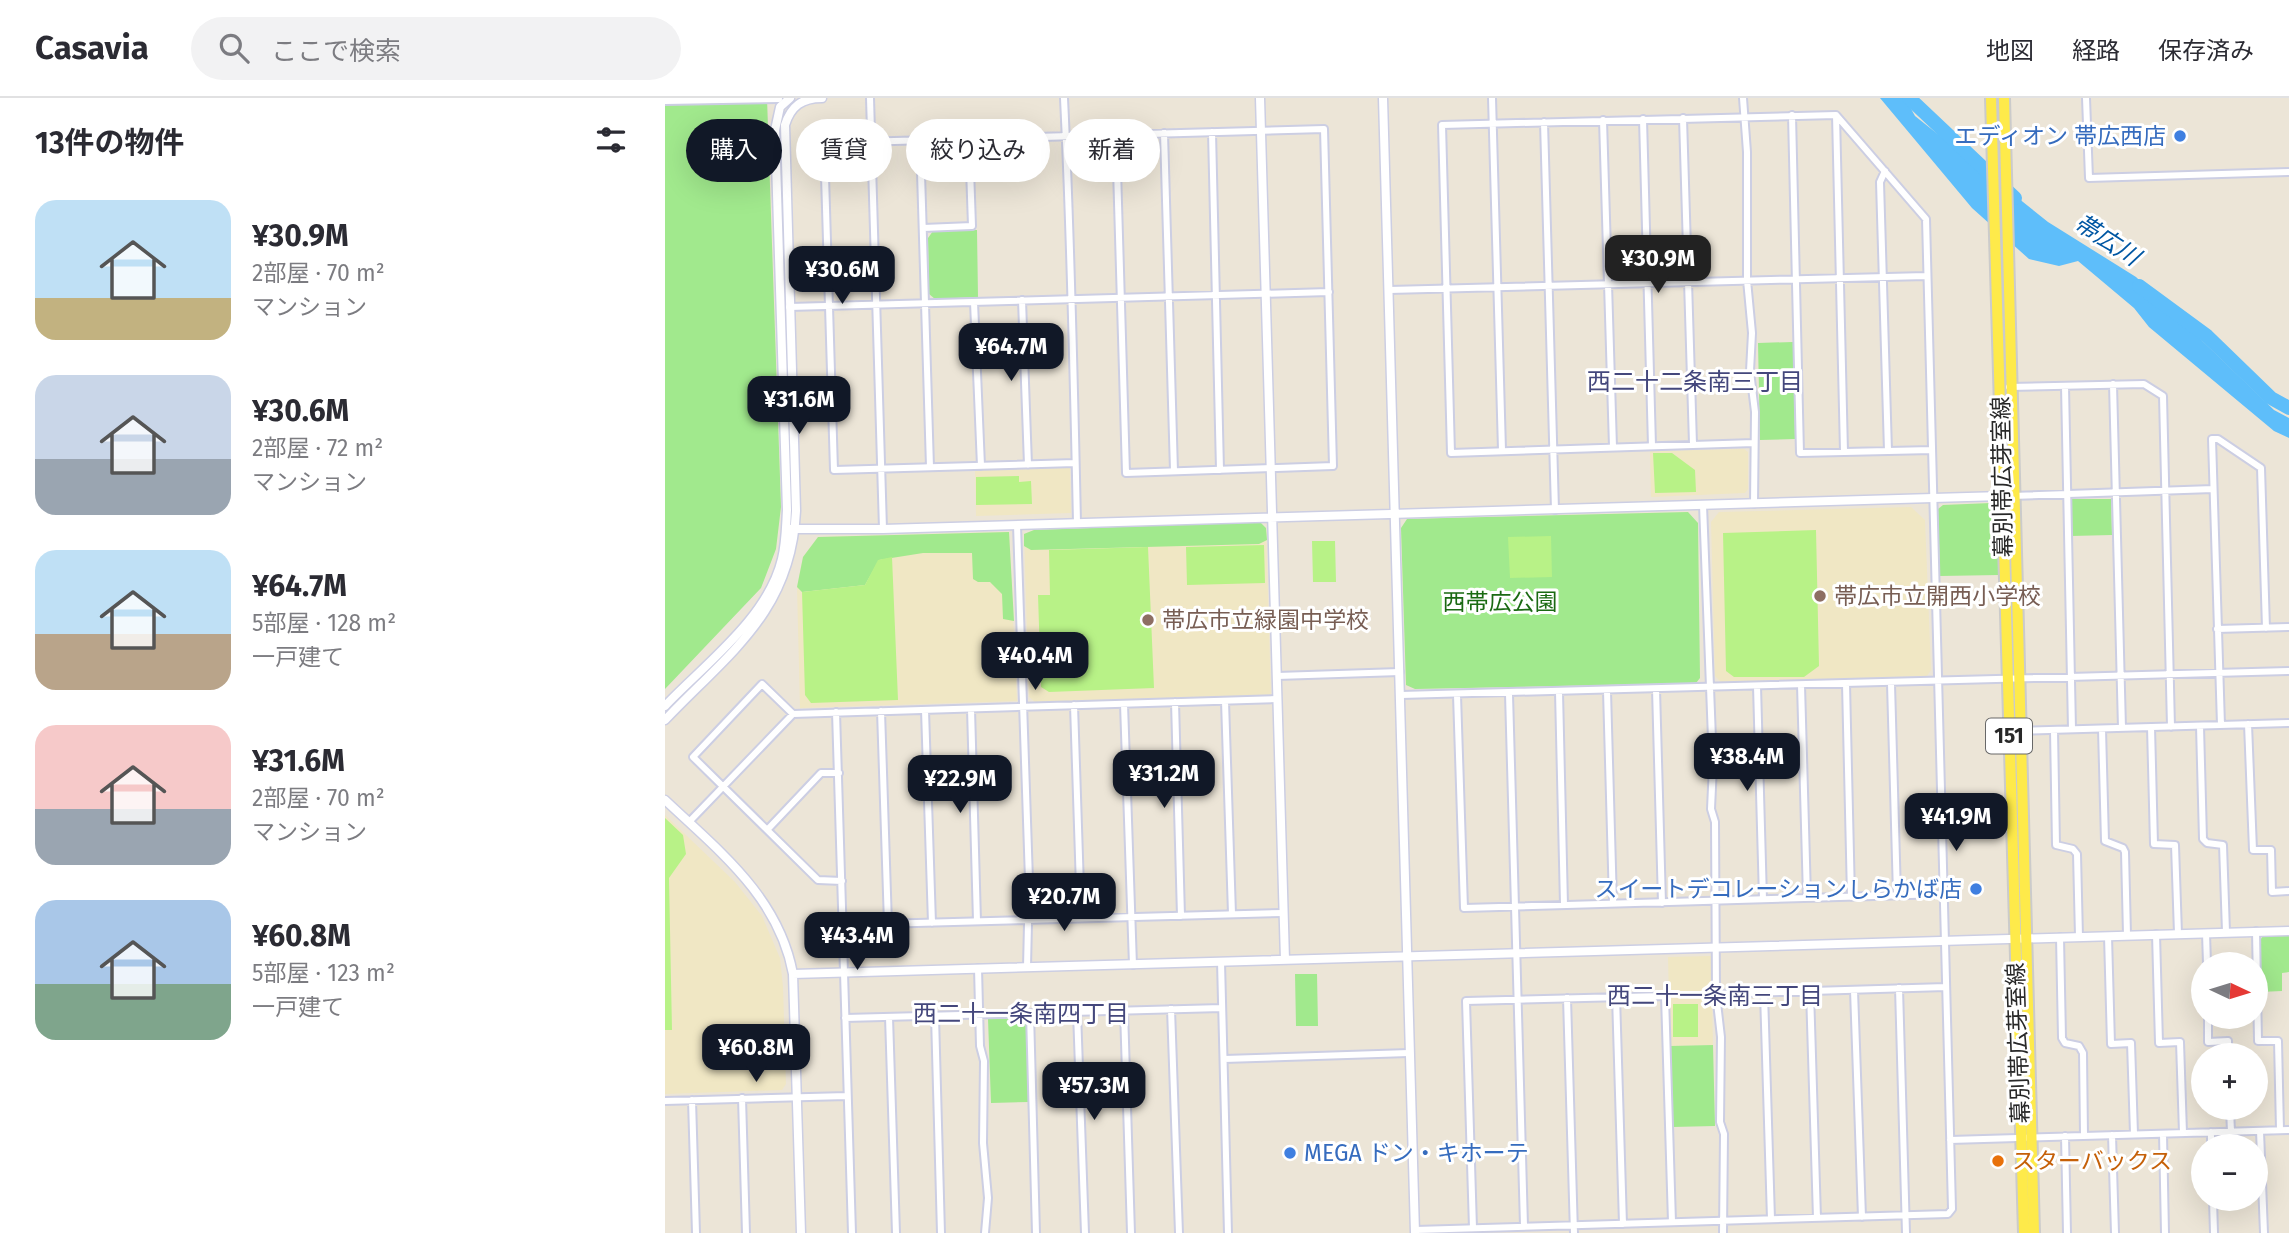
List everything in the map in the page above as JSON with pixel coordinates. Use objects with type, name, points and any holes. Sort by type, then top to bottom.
[{"type":"main road","name":"幕別帯広芽室線","points":[[1991,98],[1995,240],[2014,496],[2013,679]]},
{"type":"main road","name":"幕別帯広芽室線","points":[[2004,98],[2008,250],[2002,496],[2013,679],[2027,1137],[2034,1233]]},
{"type":"main road","name":"幕別帯広芽室線","points":[[2024,1233],[2027,1137]]},
{"type":"street","points":[[665,101],[785,101],[822,98]]},
{"type":"street","points":[[870,98],[871,119]]},
{"type":"street","points":[[1064,98],[1065,119]]},
{"type":"street","points":[[1260,98],[1285,960]]},
{"type":"street","points":[[1383,98],[1415,1231],[1948,1214],[1952,1209],[1926,219],[1836,115],[1442,125],[1451,453],[1753,443]]},
{"type":"street","points":[[1492,98],[1502,450]]},
{"type":"street","points":[[1743,98],[1747,152],[1747,280],[1752,319],[1754,504]]},
{"type":"street","points":[[2086,98],[2089,178],[2289,172]]},
{"type":"street","points":[[665,720],[759,623],[786,575],[791,529],[790,307],[785,101]]},
{"type":"street","points":[[665,706],[746,622],[763,600],[782,559],[791,529],[775,130],[777,114],[785,101]]},
{"type":"street","points":[[1791,115],[1800,453],[1932,450]]},
{"type":"street","points":[[1836,115],[1844,452]]},
{"type":"street","points":[[1683,118],[1693,444]]},
{"type":"street","points":[[1643,119],[1651,446]]},
{"type":"street","points":[[1603,120],[1613,447]]},
{"type":"street","points":[[1544,122],[1555,510]]},
{"type":"street","points":[[1118,182],[1126,473],[1333,466],[1324,129],[1160,133]]},
{"type":"street","points":[[1212,132],[1220,470]]},
{"type":"street","points":[[1164,133],[1174,471]]},
{"type":"street","points":[[1885,171],[1880,182],[1888,451]]},
{"type":"street","points":[[825,182],[834,470],[1075,463]]},
{"type":"street","points":[[873,182],[883,529]]},
{"type":"street","points":[[921,182],[930,467]]},
{"type":"street","points":[[923,228],[972,226],[970,182]]},
{"type":"street","points":[[1069,182],[1073,258],[1070,299],[1075,351],[1076,523]]},
{"type":"street","points":[[1389,289],[1926,275]]},
{"type":"street","points":[[780,307],[1329,292]]},
{"type":"street","points":[[1022,300],[1028,465]]},
{"type":"street","points":[[974,302],[981,466]]},
{"type":"street","points":[[2113,384],[2122,728]]},
{"type":"street","points":[[2005,387],[2144,384],[2163,396],[2171,727]]},
{"type":"street","points":[[2064,386],[2072,729]]},
{"type":"street","points":[[2221,725],[2212,439],[2218,439],[2261,468],[2266,628]]},
{"type":"street","points":[[791,529],[883,529],[2213,489]]},
{"type":"street","points":[[1703,505],[1708,688],[1713,755],[1711,809],[1716,834],[1714,901],[1716,994],[1721,1048],[1720,1122],[1724,1134],[1723,1233]]},
{"type":"street","points":[[1017,525],[1023,659],[1021,706],[1029,880],[1027,967]]},
{"type":"street","points":[[2217,629],[2289,627]]},
{"type":"street","points":[[1401,695],[1891,684],[2289,671]]},
{"type":"street","points":[[1277,676],[1400,672]]},
{"type":"street","points":[[793,714],[762,684],[693,757],[818,880],[842,881]]},
{"type":"street","points":[[1846,684],[1851,897]]},
{"type":"street","points":[[1891,684],[1897,895]]},
{"type":"street","points":[[1801,685],[1807,897]]},
{"type":"street","points":[[1757,686],[1763,899]]},
{"type":"street","points":[[1656,690],[1662,903]]},
{"type":"street","points":[[1607,691],[1613,903]]},
{"type":"street","points":[[1559,692],[1565,905]]},
{"type":"street","points":[[1509,694],[1524,1226]]},
{"type":"street","points":[[1457,695],[1464,908],[1944,894]]},
{"type":"street","points":[[689,822],[793,714],[1277,699]]},
{"type":"street","points":[[1225,701],[1232,914]]},
{"type":"street","points":[[1175,702],[1181,916]]},
{"type":"street","points":[[1124,704],[1133,965]]},
{"type":"street","points":[[1074,705],[1081,918]]},
{"type":"street","points":[[971,709],[977,921]]},
{"type":"street","points":[[925,710],[932,923]]},
{"type":"street","points":[[881,711],[888,924]]},
{"type":"street","points":[[837,712],[852,1233]]},
{"type":"street","points":[[2015,731],[2289,723]]},
{"type":"street","points":[[2249,724],[2253,850],[2271,850],[2273,892],[2289,891]]},
{"type":"street","points":[[2200,726],[2203,839],[2207,843],[2223,845],[2226,932]]},
{"type":"street","points":[[2151,727],[2154,844],[2175,845],[2178,933]]},
{"type":"street","points":[[2102,729],[2105,841],[2123,848],[2125,852],[2127,935]]},
{"type":"street","points":[[2054,730],[2056,845],[2073,849],[2077,854],[2079,936]]},
{"type":"street","points":[[768,828],[821,773],[839,773]]},
{"type":"street","points":[[665,800],[763,898],[782,932],[793,974],[801,1233]]},
{"type":"street","points":[[843,925],[1283,913]]},
{"type":"street","points":[[2256,931],[2258,1041],[2278,1041],[2280,1130]]},
{"type":"street","points":[[793,974],[2289,931]]},
{"type":"street","points":[[2206,933],[2207,952]]},
{"type":"street","points":[[2156,934],[2159,1043],[2180,1042],[2183,1133]]},
{"type":"street","points":[[2108,936],[2111,1044],[2131,1043],[2134,1134]]},
{"type":"street","points":[[2060,937],[2062,1038],[2065,1043],[2079,1046],[2083,1053],[2084,1136]]},
{"type":"street","points":[[1221,962],[1228,1233]]},
{"type":"street","points":[[978,968],[980,1046],[984,1061],[983,1143],[988,1198],[985,1233]]},
{"type":"street","points":[[1716,994],[1946,987]]},
{"type":"street","points":[[1899,988],[1906,1233]]},
{"type":"street","points":[[1854,990],[1861,1217]]},
{"type":"street","points":[[1810,991],[1817,1218]]},
{"type":"street","points":[[1764,993],[1771,1219]]},
{"type":"street","points":[[1473,1228],[1466,1001],[1616,996],[1665,996],[1672,1222]]},
{"type":"street","points":[[1616,996],[1623,1223]]},
{"type":"street","points":[[1567,998],[1574,1233]]},
{"type":"street","points":[[845,1018],[1222,1008]]},
{"type":"street","points":[[1171,1009],[1179,1233]]},
{"type":"street","points":[[1124,1010],[1131,1233]]},
{"type":"street","points":[[1077,1012],[1085,1233]]},
{"type":"street","points":[[1030,1013],[1036,1233]]},
{"type":"street","points":[[935,1016],[941,1233]]},
{"type":"street","points":[[890,1017],[896,1233]]},
{"type":"street","points":[[2208,1029],[2208,1042],[2228,1043]]},
{"type":"street","points":[[1224,1059],[1409,1053]]},
{"type":"street","points":[[665,1101],[847,1096]]},
{"type":"street","points":[[741,1098],[745,1233]]},
{"type":"street","points":[[692,1100],[696,1233]]},
{"type":"street","points":[[2230,1120],[2231,1132]]},
{"type":"street","points":[[1950,1140],[2289,1130]]},
{"type":"street","points":[[2260,1131],[2264,1233]]},
{"type":"street","points":[[2163,1134],[2165,1233]]},
{"type":"street","points":[[2112,1135],[2115,1233]]},
{"type":"street","points":[[2066,1136],[2067,1233]]},
{"type":"street","points":[[2213,1211],[2214,1233]]},
{"type":"shaded area","points":[[1744,449],[1748,452],[1748,489],[1745,493],[1651,497],[1650,451]]},
{"type":"shaded area","points":[[1070,468],[1071,513],[976,516],[975,470]]},
{"type":"shaded area","name":"帯広市立開西小学校","points":[[1911,507],[1925,520],[1931,670],[1927,676],[1722,683],[1715,676],[1711,522],[1719,512]]},
{"type":"shaded area","name":"帯広市立緑園中学校","points":[[1266,528],[1271,695],[1035,702],[1029,697],[1024,534],[1034,530]]},
{"type":"shaded area","points":[[1009,532],[1017,701],[800,708],[797,587],[803,557],[818,537]]},
{"type":"shaded area","points":[[665,815],[735,882],[762,916],[780,958],[786,1084],[782,1090],[665,1094]]},
{"type":"shaded area","points":[[1711,956],[1713,1045],[1670,1046],[1668,957]]},
{"type":"green space","points":[[665,98],[767,98],[768,119],[686,119],[686,182],[770,182],[781,507],[776,549],[761,588],[665,689]]},
{"type":"green space","points":[[977,230],[978,297],[935,299],[929,294],[928,238],[933,231]]},
{"type":"green space","points":[[1793,342],[1795,439],[1760,440],[1758,343]]},
{"type":"green space","points":[[1653,453],[1672,453],[1695,470],[1696,492],[1655,493]]},
{"type":"green space","points":[[1019,476],[1019,482],[1031,481],[1032,504],[976,505],[976,477]]},
{"type":"green space","points":[[2070,499],[2111,499],[2112,535],[2071,536]]},
{"type":"green space","points":[[1991,503],[1997,510],[1999,575],[1940,576],[1938,509],[1943,505]]},
{"type":"green space","name":"西帯広公園","points":[[1688,512],[1698,523],[1700,678],[1696,683],[1415,689],[1406,685],[1401,528],[1407,519]]},
{"type":"green space","points":[[1260,522],[1266,528],[1267,540],[1259,544],[1031,550],[1024,546],[1024,534],[1034,530]]},
{"type":"green space","points":[[1816,530],[1819,666],[1804,677],[1734,677],[1726,671],[1723,533]]},
{"type":"green space","points":[[1009,532],[1014,621],[1003,619],[1002,594],[990,582],[973,579],[972,553],[923,553],[879,560],[865,585],[802,592],[797,587],[803,557],[818,537]]},
{"type":"green space","points":[[1551,536],[1552,577],[1510,578],[1508,537]]},
{"type":"green space","points":[[1312,541],[1335,541],[1336,582],[1313,582]]},
{"type":"green space","points":[[1264,545],[1265,583],[1187,585],[1186,547]]},
{"type":"green space","points":[[1148,547],[1154,688],[1049,692],[1041,687],[1038,595],[1050,595],[1049,550]]},
{"type":"green space","points":[[892,557],[898,700],[811,703],[805,695],[802,592],[865,585],[878,560]]},
{"type":"green space","points":[[665,818],[683,835],[686,854],[669,878],[672,1030],[665,1030]]},
{"type":"green space","points":[[2289,935],[2289,972],[2282,973],[2282,991],[2268,992],[2268,952],[2258,952],[2258,943],[2263,936]]},
{"type":"green space","points":[[1295,974],[1317,974],[1318,1026],[1296,1026]]},
{"type":"green space","points":[[1673,1004],[1698,1004],[1698,1037],[1673,1037]]},
{"type":"green space","points":[[1026,1018],[1029,1102],[991,1103],[988,1019]]},
{"type":"green space","points":[[1713,1045],[1715,1126],[1672,1127],[1670,1046]]},
{"type":"water","points":[[1880,98],[1905,98],[1915,116],[2048,222],[2136,277],[2274,410],[2289,418],[2289,438],[2274,431],[2149,327],[2134,308],[2078,261],[2059,266],[2029,259],[1972,208]]},
{"type":"waterway","name":"帯広川","points":[[1909,98],[2015,198]]},
{"type":"waterway","name":"帯広川","points":[[2139,286],[2207,336],[2271,398],[2289,408]]},
{"type":"place","name":"エディオン 帯広西店","points":[[2180,136]]},
{"type":"place","name":"帯広市立開西小学校","points":[[1820,596]]},
{"type":"place","name":"帯広市立緑園中学校","points":[[1148,620]]},
{"type":"place","name":"スイートデコレーションしらかば店","points":[[1976,889]]},
{"type":"place","name":"MEGA ドン・キホーテ","points":[[1290,1153]]},
{"type":"place","name":"スターバックス","points":[[1998,1161]]},
{"type":"district","name":"西二十二条南三丁目","points":[[1695,382]]},
{"type":"district","name":"西二十一条南三丁目","points":[[1715,996]]},
{"type":"district","name":"西二十一条南四丁目","points":[[1021,1014]]}]
